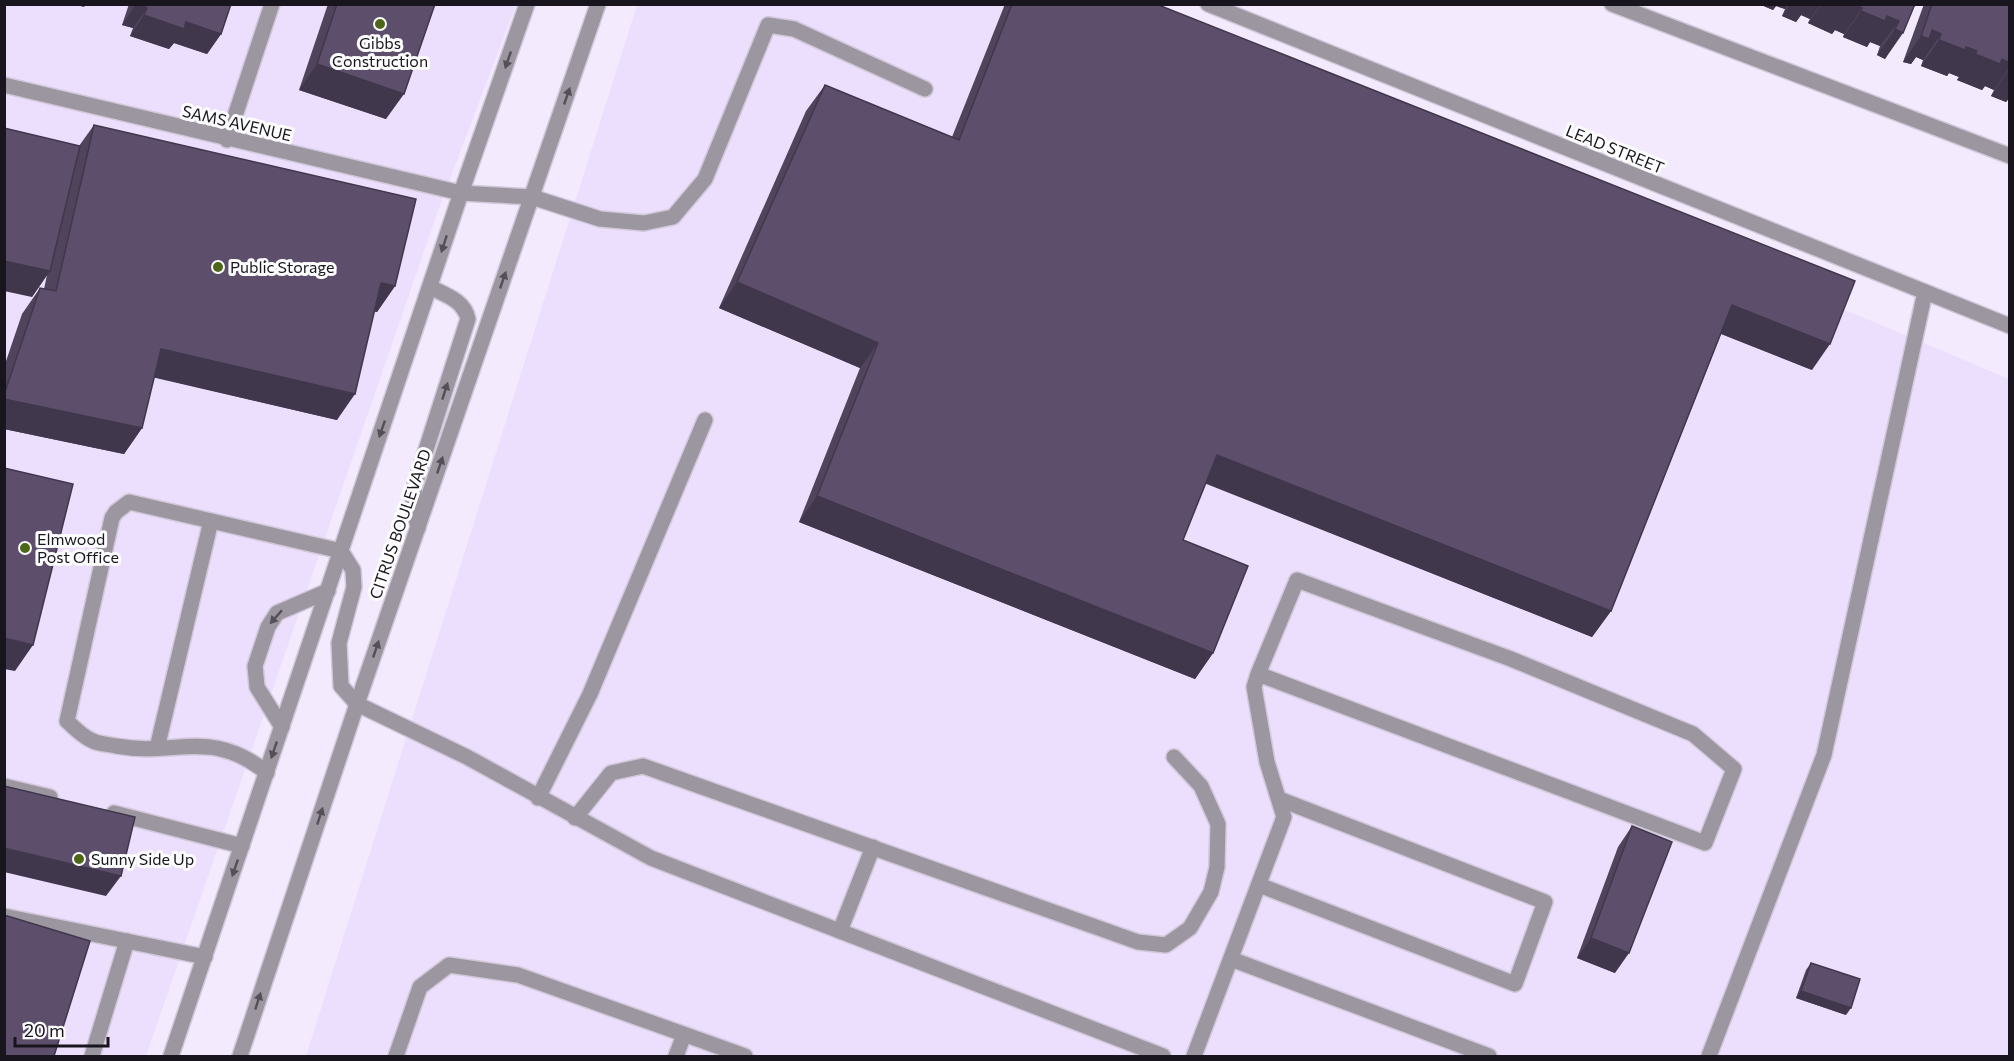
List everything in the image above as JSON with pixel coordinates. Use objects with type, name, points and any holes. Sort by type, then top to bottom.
[{"type":"street","points":[[227,140],[272,4]]},
{"type":"street","points":[[171,1056],[461,193],[527,4]]},
{"type":"street","name":"CITRUS BOULEVARD","points":[[240,1056],[357,704],[598,4]]},
{"type":"street","name":"LEAD STREET","points":[[1208,4],[2010,326]]},
{"type":"street","points":[[1621,6],[2010,156]]},
{"type":"street","name":"SAMS AVENUE","points":[[4,86],[461,193],[532,197],[600,219],[644,223],[673,217],[705,179],[768,25],[794,29],[925,89]]},
{"type":"street","points":[[418,528],[413,503],[415,484],[468,319],[466,311],[458,302],[430,286]]},
{"type":"street","points":[[1709,1056],[1824,755],[1925,292]]},
{"type":"street","points":[[538,798],[590,694],[705,420]]},
{"type":"street","points":[[267,772],[250,759],[225,748],[186,745],[139,750],[93,741],[66,721],[112,518],[129,502],[341,551],[353,570],[354,587],[339,643],[340,686],[357,704],[467,757],[651,858],[1163,1056]]},
{"type":"street","points":[[157,748],[212,521]]},
{"type":"street","points":[[1194,1056],[1284,817],[1267,762],[1254,687],[1258,674],[1297,580],[1511,659],[1693,734],[1734,769],[1705,843],[1258,674]]},
{"type":"street","points":[[282,727],[257,687],[255,666],[268,627],[277,613],[328,591]]},
{"type":"street","points":[[575,818],[611,773],[643,766],[1138,942],[1166,945],[1190,928],[1211,892],[1217,867],[1218,824],[1201,786],[1174,757]]},
{"type":"street","points":[[4,786],[60,800]]},
{"type":"street","points":[[1258,885],[1515,984],[1545,902],[1280,799]]},
{"type":"street","points":[[93,808],[242,846]]},
{"type":"street","points":[[840,931],[873,847]]},
{"type":"street","points":[[4,916],[205,957]]},
{"type":"street","points":[[92,1056],[127,941]]},
{"type":"street","points":[[1231,959],[1489,1056]]},
{"type":"street","points":[[396,1056],[420,987],[449,965],[518,975],[745,1056]]},
{"type":"street","points":[[676,1056],[684,1035]]},
{"type":"shaded area","points":[[5,5],[516,5],[439,208],[146,1056],[5,1056]]},
{"type":"shaded area","points":[[637,5],[1122,5],[2009,379],[2009,1056],[306,1056]]},
{"type":"building","points":[[137,4],[231,4],[221,34],[186,22],[184,29],[144,15],[147,8]]},
{"type":"building","points":[[337,4],[435,4],[404,94],[317,64]]},
{"type":"building","points":[[1012,4],[1156,4],[1855,281],[1830,344],[1732,305],[1611,611],[1217,455],[1183,540],[1248,566],[1213,653],[817,496],[878,343],[737,282],[825,85],[959,140]]},
{"type":"building","points":[[1853,4],[1915,4],[1903,33],[1895,29],[1899,21],[1887,16],[1885,21],[1861,11],[1862,8]]},
{"type":"building","points":[[1932,4],[2010,4],[2010,63],[2002,59],[2000,64],[1975,54],[1977,51],[1966,47],[1965,50],[1939,40],[1941,34],[1932,30],[1929,39],[1921,36]]},
{"type":"building","name":"Public Storage","points":[[94,125],[416,199],[395,286],[381,283],[355,394],[161,349],[142,428],[4,399],[40,288],[56,291]]},
{"type":"building","points":[[4,128],[80,146],[50,271],[4,261]]},
{"type":"building","points":[[4,468],[73,484],[33,645],[4,638]]},
{"type":"building","points":[[4,786],[135,817],[121,876],[4,848]]},
{"type":"building","points":[[1632,826],[1672,842],[1629,953],[1591,938]]},
{"type":"building","points":[[4,915],[90,941],[54,1056],[4,1056]]},
{"type":"building","points":[[1811,963],[1860,979],[1851,1008],[1801,991]]},
{"type":"place","name":"Gibbs Construction","points":[[380,24]]},
{"type":"place","name":"Public Storage","points":[[218,267]]},
{"type":"place","name":"Elmwood Post Office","points":[[25,548]]},
{"type":"place","name":"Sunny Side Up","points":[[79,859]]}]
